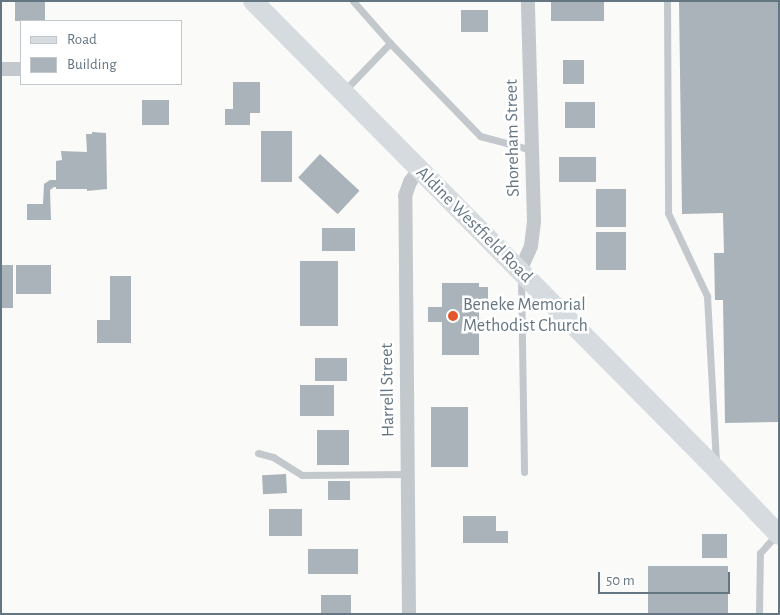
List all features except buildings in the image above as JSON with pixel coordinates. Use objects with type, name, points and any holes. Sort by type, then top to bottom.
[{"type":"main road","name":"Aldine Westfield Road","points":[[253,1],[716,468],[778,534]]},
{"type":"street","name":"Shoreham Street","points":[[520,270],[531,246],[534,221],[528,1]]},
{"type":"street","points":[[1,69],[20,69]]},
{"type":"street","name":"Harrell Street","points":[[409,614],[405,196],[410,182],[419,169]]},
{"type":"lane","points":[[353,1],[390,43],[480,136],[532,150]]},
{"type":"lane","points":[[667,1],[668,213],[707,296],[716,468]]},
{"type":"lane","points":[[343,92],[390,43]]},
{"type":"lane","points":[[520,270],[524,472]]},
{"type":"lane","points":[[258,453],[273,457],[302,475],[408,474]]},
{"type":"lane","points":[[759,614],[760,554],[778,534]]},
{"type":"place","name":"Beneke Memorial Methodist Church","points":[[453,316]]}]
